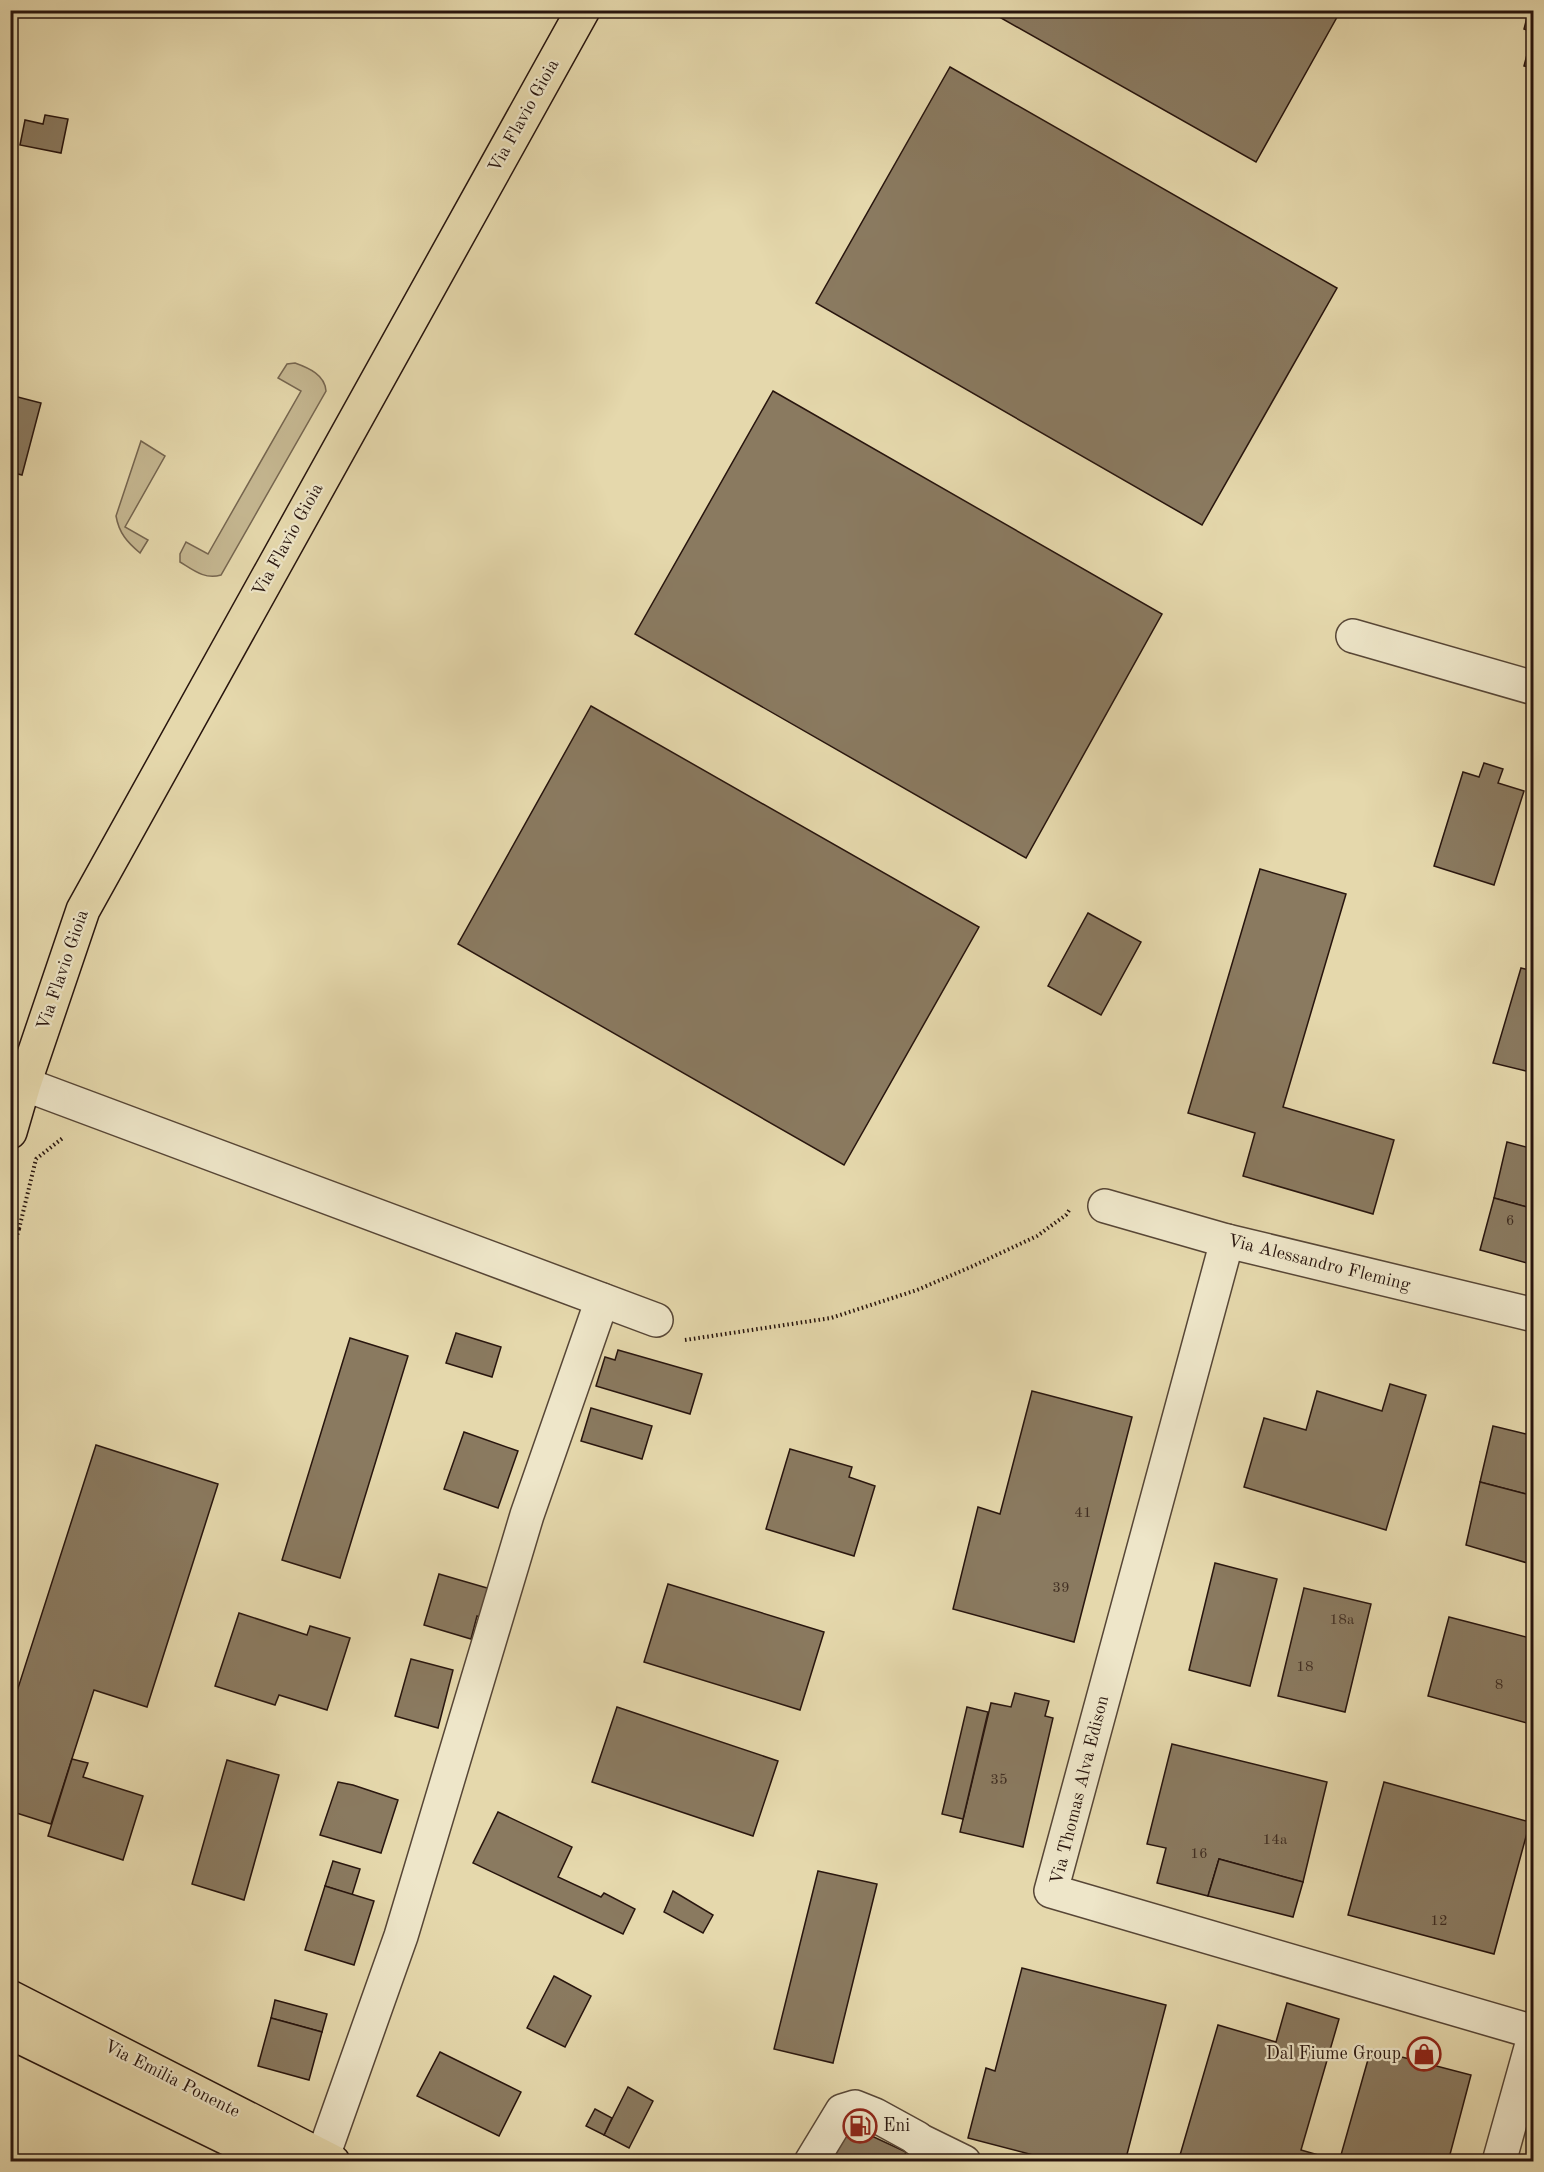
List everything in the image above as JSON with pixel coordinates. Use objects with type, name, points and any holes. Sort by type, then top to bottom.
[{"type":"main road","name":"Via Flavio Gioia","points":[[10,1132],[83,910],[583,10]]},
{"type":"main road","name":"Via Emilia Ponente","points":[[10,1997],[328,2159]]},
{"type":"main road","name":"Via Emilia Ponente","points":[[10,2032],[276,2162]]},
{"type":"street","points":[[1353,636],[1533,688]]},
{"type":"street","points":[[24,1084],[602,1300],[665,1331]]},
{"type":"street","name":"Via Alessandro Fleming","points":[[1105,1206],[1227,1241],[1533,1315]]},
{"type":"street","name":"Via Thomas Alva Edison","points":[[1227,1241],[1051,1891],[1533,2032]]},
{"type":"street","points":[[328,2159],[401,1936],[527,1515],[602,1300]]},
{"type":"street","points":[[1499,2162],[1533,2037]]},
{"type":"street","points":[[811,2162],[842,2111],[855,2107],[875,2115],[925,2150],[964,2162]]},
{"type":"path","points":[[10,1259],[36,1159],[70,1133]]},
{"type":"path","points":[[665,1331],[831,1318],[917,1290],[973,1266],[1036,1236],[1066,1215],[1072,1207]]},
{"type":"path","points":[[10,1227],[19,1229]]},
{"type":"shaded area","points":[[295,363],[319,376],[326,391],[221,575],[210,576],[199,573],[180,562],[180,554],[186,542],[208,554],[301,391],[278,378],[287,364]]},
{"type":"shaded area","points":[[141,441],[165,456],[125,527],[148,540],[140,553],[124,537],[116,516]]},
{"type":"building","points":[[987,10],[1341,10],[1256,162]]},
{"type":"building","points":[[1529,10],[1534,10],[1534,68],[1524,66],[1533,32],[1524,29]]},
{"type":"building","points":[[950,67],[1337,288],[1202,525],[816,303]]},
{"type":"building","points":[[45,115],[68,119],[61,153],[20,145],[25,120],[43,124]]},
{"type":"building","points":[[773,391],[1162,614],[1026,858],[635,634]]},
{"type":"building","points":[[10,395],[41,403],[22,475],[10,472]]},
{"type":"building","points":[[591,706],[979,927],[844,1165],[458,944]]},
{"type":"building","points":[[1484,763],[1503,769],[1498,783],[1524,791],[1494,885],[1434,866],[1463,772],[1479,777]]},
{"type":"building","points":[[1260,869],[1346,894],[1283,1107],[1394,1140],[1373,1214],[1243,1176],[1255,1133],[1188,1113]]},
{"type":"building","points":[[1088,913],[1141,942],[1101,1015],[1048,986]]},
{"type":"building","points":[[1521,968],[1534,971],[1534,1073],[1493,1063]]},
{"type":"building","points":[[1507,1142],[1534,1149],[1534,1209],[1494,1198]]},
{"type":"building","points":[[1494,1198],[1534,1209],[1534,1235],[1527,1263],[1480,1250]]},
{"type":"building","points":[[456,1333],[501,1347],[492,1377],[446,1363]]},
{"type":"building","points":[[350,1338],[408,1356],[340,1578],[282,1560]]},
{"type":"building","points":[[618,1350],[702,1374],[690,1414],[596,1386],[605,1357],[615,1360]]},
{"type":"building","points":[[1390,1384],[1426,1395],[1386,1530],[1244,1487],[1264,1418],[1306,1430],[1317,1391],[1382,1411]]},
{"type":"building","points":[[1032,1391],[1132,1417],[1074,1642],[953,1609],[978,1507],[1000,1514]]},
{"type":"building","points":[[591,1408],[652,1426],[642,1459],[581,1441]]},
{"type":"building","points":[[1493,1426],[1534,1436],[1534,1486],[1530,1495],[1480,1482]]},
{"type":"building","points":[[464,1432],[518,1451],[498,1508],[444,1489]]},
{"type":"building","points":[[96,1445],[218,1484],[147,1707],[94,1690],[51,1824],[10,1811],[10,1713]]},
{"type":"building","points":[[790,1449],[852,1467],[849,1477],[875,1486],[854,1556],[766,1529]]},
{"type":"building","points":[[1480,1482],[1530,1495],[1534,1486],[1534,1565],[1466,1545]]},
{"type":"building","points":[[1215,1563],[1277,1579],[1250,1686],[1189,1670]]},
{"type":"building","points":[[439,1574],[494,1590],[485,1619],[477,1616],[471,1639],[424,1625]]},
{"type":"building","points":[[668,1584],[824,1632],[800,1710],[644,1662]]},
{"type":"building","points":[[1304,1588],[1371,1604],[1345,1712],[1278,1696]]},
{"type":"building","points":[[239,1613],[307,1635],[310,1626],[350,1638],[327,1710],[279,1695],[275,1705],[215,1686]]},
{"type":"building","points":[[1449,1617],[1534,1639],[1534,1725],[1428,1696]]},
{"type":"building","points":[[411,1659],[453,1670],[438,1728],[395,1716]]},
{"type":"building","points":[[1015,1693],[1049,1701],[1045,1716],[1053,1718],[1023,1847],[960,1832],[991,1703],[1011,1707]]},
{"type":"building","points":[[617,1707],[778,1761],[753,1836],[592,1782]]},
{"type":"building","points":[[967,1707],[988,1712],[963,1819],[942,1814]]},
{"type":"building","points":[[1172,1744],[1327,1782],[1303,1882],[1219,1859],[1208,1896],[1157,1883],[1166,1848],[1147,1844]]},
{"type":"building","points":[[72,1759],[88,1763],[83,1777],[143,1796],[123,1860],[48,1836]]},
{"type":"building","points":[[227,1760],[279,1775],[244,1900],[192,1884]]},
{"type":"building","points":[[338,1782],[398,1800],[381,1853],[320,1835]]},
{"type":"building","points":[[1384,1782],[1530,1822],[1494,1954],[1348,1915]]},
{"type":"building","points":[[498,1812],[572,1847],[558,1877],[601,1897],[604,1893],[635,1909],[623,1934],[473,1863]]},
{"type":"building","points":[[1219,1859],[1303,1882],[1293,1917],[1208,1896]]},
{"type":"building","points":[[333,1861],[360,1869],[352,1895],[325,1886]]},
{"type":"building","points":[[818,1871],[877,1884],[833,2063],[774,2049]]},
{"type":"building","points":[[325,1886],[374,1901],[354,1965],[305,1950]]},
{"type":"building","points":[[673,1891],[713,1915],[703,1933],[664,1912]]},
{"type":"building","points":[[1022,1968],[1166,2005],[1125,2162],[1060,2162],[968,2138],[986,2068],[995,2071]]},
{"type":"building","points":[[554,1976],[591,1996],[565,2047],[527,2028]]},
{"type":"building","points":[[275,2000],[327,2014],[322,2032],[271,2018]]},
{"type":"building","points":[[1287,2003],[1339,2019],[1301,2150],[1322,2156],[1321,2162],[1178,2162],[1218,2025],[1276,2042]]},
{"type":"building","points":[[271,2018],[322,2032],[309,2080],[258,2066]]},
{"type":"building","points":[[1371,2049],[1471,2075],[1448,2162],[1339,2162]]},
{"type":"building","points":[[440,2052],[521,2092],[499,2136],[417,2096]]},
{"type":"building","points":[[628,2087],[653,2101],[629,2148],[604,2135]]},
{"type":"building","points":[[595,2109],[612,2118],[604,2135],[586,2126]]},
{"type":"building","points":[[844,2123],[906,2152],[901,2162],[825,2162]]},
{"type":"place","name":"Dal Fiume Group","points":[[1424,2054]]},
{"type":"place","name":"Eni","points":[[860,2126]]}]
